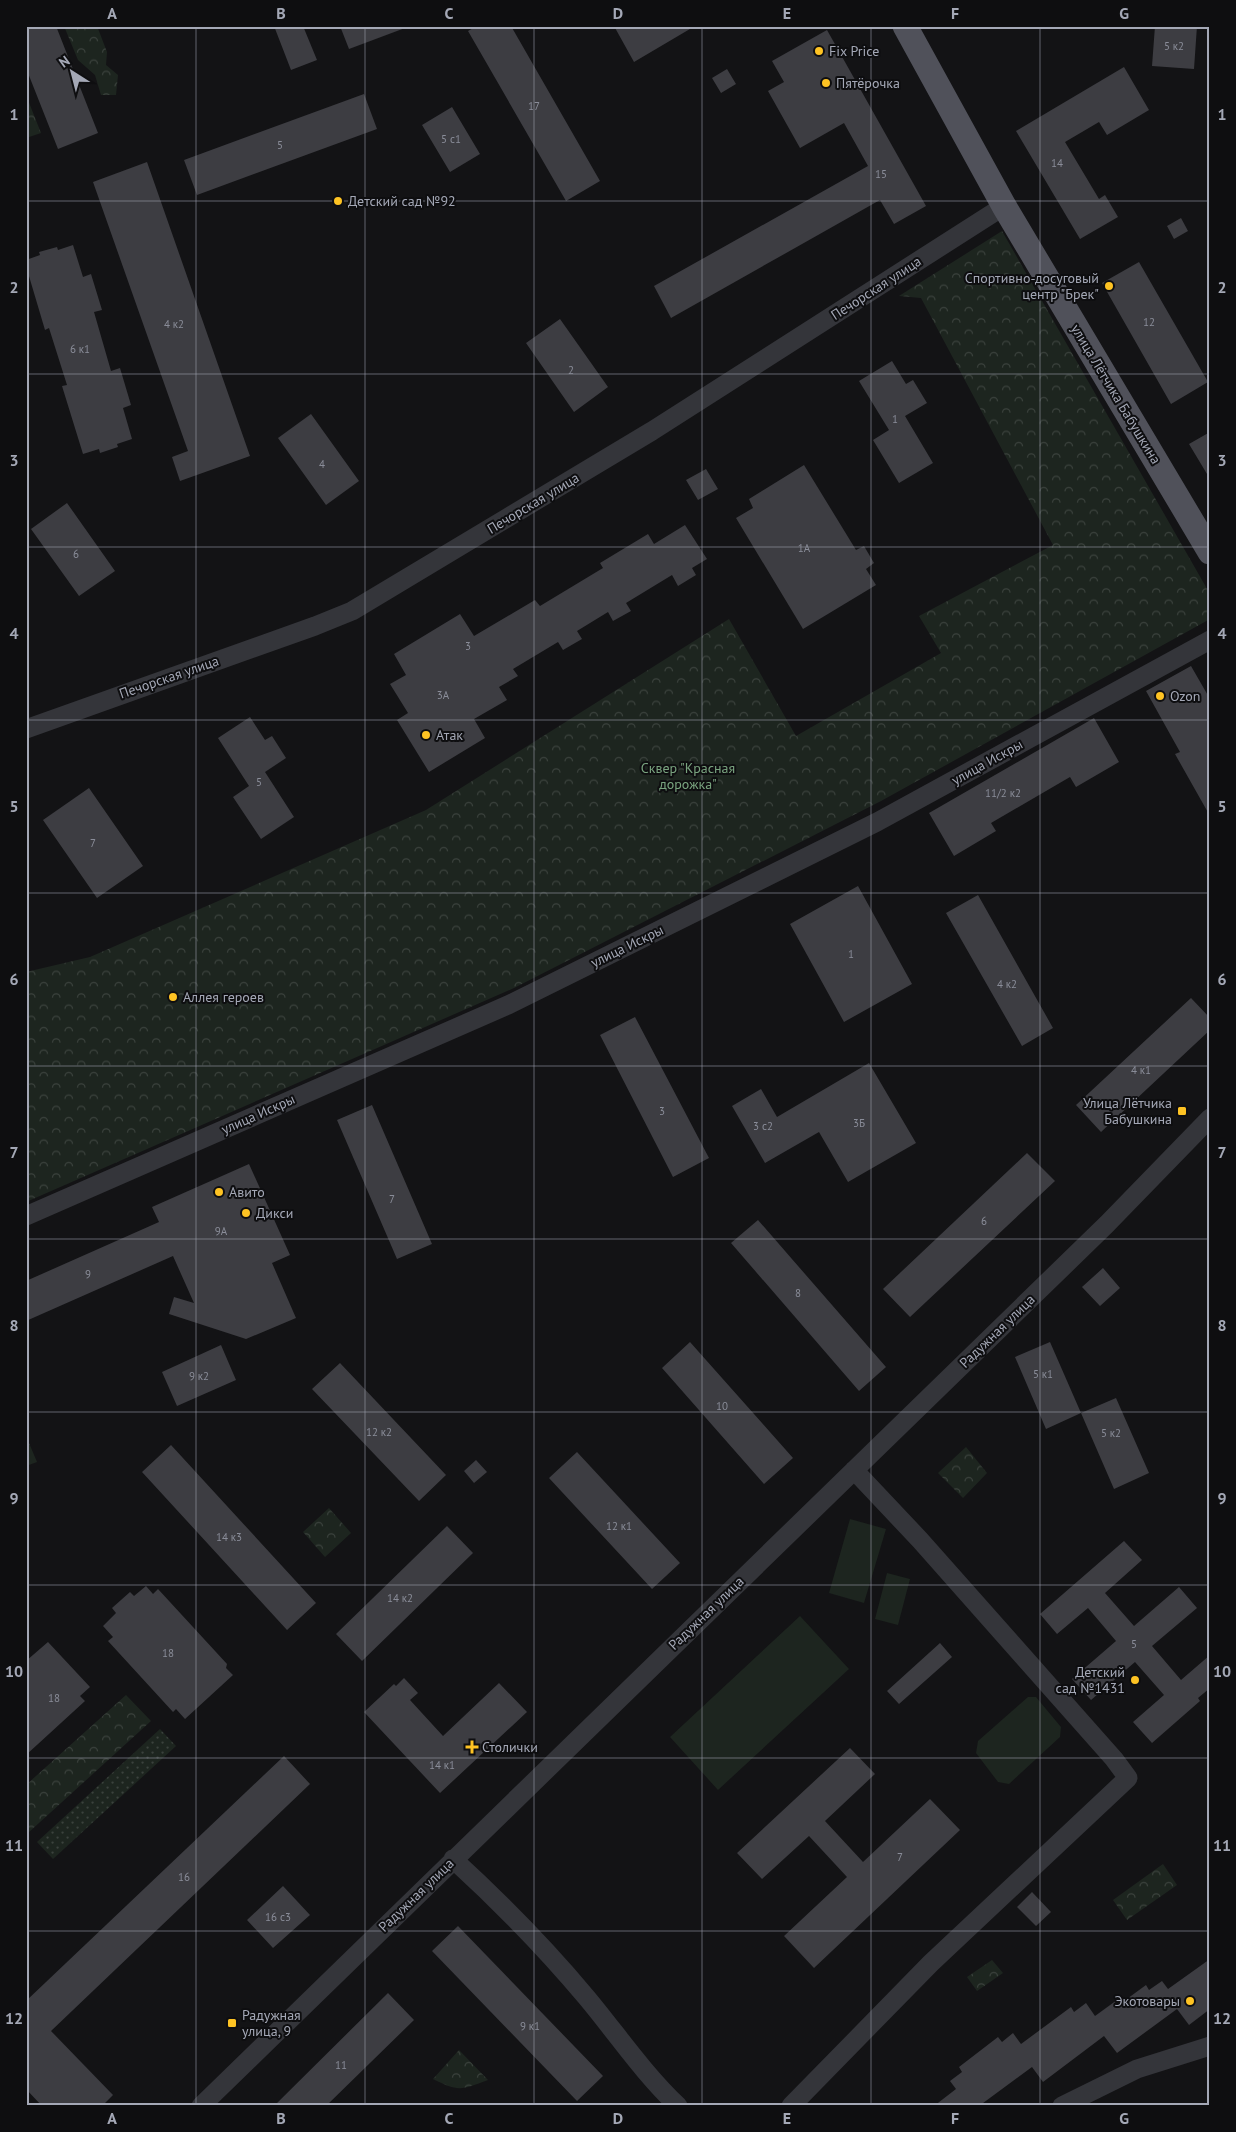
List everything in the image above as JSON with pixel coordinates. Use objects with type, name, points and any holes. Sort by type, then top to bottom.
[{"type":"main road","name":"улица Лётчика Бабушкина","points":[[905,26],[1004,206],[1210,552]]},
{"type":"street","name":"Печорская улица","points":[[26,728],[315,626],[352,611],[652,431],[1004,206]]},
{"type":"street","name":"улица Искры","points":[[26,1216],[508,1005],[877,822],[1210,640]]},
{"type":"street","name":"Радужная улица","points":[[202,2106],[453,1859],[1107,1224],[1210,1118]]},
{"type":"street","points":[[790,2106],[931,1963],[1128,1778],[1114,1759],[971,1598],[854,1470]]},
{"type":"street","points":[[453,1859],[551,1955],[611,2026],[642,2067],[678,2106]]},
{"type":"street","points":[[1062,2106],[1137,2069],[1210,2046]]},
{"type":"green space","points":[[64,26],[97,26],[107,52],[106,65],[118,75],[116,95],[101,95],[95,75],[78,60]]},
{"type":"green space","points":[[26,95],[41,133],[26,138]]},
{"type":"green space","name":"Сквер \"Красная дорожка\"","points":[[1002,231],[1210,594],[1210,619],[881,801],[514,988],[26,1202],[26,972],[90,957],[426,810],[729,619],[796,736],[941,653],[919,616],[1053,545],[921,298],[899,296]]},
{"type":"green space","points":[[26,1436],[37,1462],[26,1466]]},
{"type":"green space","points":[[966,1447],[987,1473],[963,1498],[938,1473]]},
{"type":"green space","points":[[329,1508],[351,1533],[325,1557],[303,1532]]},
{"type":"green space","points":[[850,1519],[886,1529],[864,1603],[829,1593]]},
{"type":"green space","points":[[887,1573],[910,1579],[898,1625],[875,1619]]},
{"type":"green space","points":[[800,1616],[849,1669],[718,1790],[670,1737]]},
{"type":"green space","points":[[126,1695],[151,1721],[28,1833],[26,1785]]},
{"type":"green space","points":[[1028,1697],[1036,1697],[1061,1727],[1060,1737],[1009,1784],[998,1782],[976,1753],[978,1741]]},
{"type":"green space","points":[[160,1729],[176,1746],[53,1859],[37,1842]]},
{"type":"green space","points":[[1163,1864],[1177,1885],[1127,1920],[1113,1900]]},
{"type":"green space","points":[[992,1960],[1003,1973],[977,1991],[967,1977]]},
{"type":"green space","points":[[459,2050],[488,2080],[466,2088],[455,2088],[433,2079]]},
{"type":"building","points":[[26,26],[56,26],[98,133],[58,149],[26,68]]},
{"type":"building","points":[[274,26],[303,26],[317,60],[291,70]]},
{"type":"building","points":[[340,26],[405,26],[405,28],[349,49]]},
{"type":"building","points":[[477,26],[511,26],[600,181],[566,201],[468,31]]},
{"type":"building","points":[[614,26],[695,26],[634,62]]},
{"type":"building","points":[[1155,26],[1197,26],[1194,69],[1152,66]]},
{"type":"building","points":[[827,30],[926,206],[894,224],[880,200],[671,318],[654,286],[868,166],[844,123],[800,148],[768,91],[784,82],[772,61]]},
{"type":"building","points":[[1124,67],[1149,110],[1107,135],[1099,122],[1065,142],[1099,199],[1105,195],[1118,217],[1080,239],[1016,131]]},
{"type":"building","points":[[727,69],[736,84],[721,93],[712,78]]},
{"type":"building","points":[[364,94],[377,129],[197,195],[184,160]]},
{"type":"building","points":[[452,107],[480,154],[450,172],[422,125]]},
{"type":"building","points":[[147,162],[250,456],[180,481],[172,457],[188,451],[93,182]]},
{"type":"building","points":[[1181,218],[1188,231],[1174,239],[1167,226]]},
{"type":"building","points":[[73,245],[83,277],[91,274],[102,310],[94,312],[111,371],[120,368],[131,405],[123,408],[132,439],[117,444],[118,447],[100,453],[99,449],[83,454],[62,386],[67,385],[49,328],[45,330],[26,266],[26,260],[40,255],[39,252],[57,247],[58,250]]},
{"type":"building","points":[[1139,262],[1208,382],[1171,404],[1102,283]]},
{"type":"building","points":[[560,319],[608,387],[574,412],[526,343]]},
{"type":"building","points":[[892,361],[906,384],[913,380],[927,403],[905,416],[933,463],[899,483],[873,440],[889,430],[859,381]]},
{"type":"building","points":[[311,414],[359,481],[326,505],[278,438]]},
{"type":"building","points":[[1210,432],[1210,479],[1189,444]]},
{"type":"building","points":[[804,465],[856,550],[864,546],[874,563],[866,569],[876,585],[803,629],[736,518],[753,508],[749,499]]},
{"type":"building","points":[[706,469],[718,489],[698,500],[686,480]]},
{"type":"building","points":[[67,503],[115,571],[79,596],[31,529]]},
{"type":"building","points":[[685,525],[707,559],[692,568],[696,575],[678,586],[672,575],[626,603],[631,611],[613,621],[608,612],[577,631],[582,639],[563,650],[558,642],[513,669],[518,676],[499,687],[507,700],[474,719],[485,738],[429,772],[397,720],[408,713],[390,684],[406,675],[394,654],[460,614],[474,636],[535,600],[540,606],[603,568],[600,563],[648,534],[654,544]]},
{"type":"building","points":[[1191,666],[1210,699],[1210,816],[1175,754],[1180,752],[1146,691]]},
{"type":"building","points":[[250,717],[265,740],[272,736],[286,758],[265,772],[294,817],[261,839],[233,797],[249,786],[218,738]]},
{"type":"building","points":[[1094,718],[1119,762],[1076,787],[1070,777],[991,823],[996,831],[954,856],[929,813]]},
{"type":"building","points":[[89,788],[143,866],[97,898],[43,820]]},
{"type":"building","points":[[858,886],[912,984],[844,1022],[790,924]]},
{"type":"building","points":[[978,895],[1053,1028],[1022,1046],[946,913]]},
{"type":"building","points":[[1191,998],[1210,1018],[1210,1030],[1101,1132],[1076,1105]]},
{"type":"building","points":[[635,1017],[709,1158],[673,1177],[600,1035]]},
{"type":"building","points":[[869,1063],[916,1143],[848,1182],[819,1132],[765,1163],[732,1106],[761,1089],[777,1117]]},
{"type":"building","points":[[372,1105],[432,1244],[397,1259],[337,1120]]},
{"type":"building","points":[[1027,1153],[1055,1181],[910,1317],[883,1289]]},
{"type":"building","points":[[249,1164],[290,1255],[272,1263],[296,1318],[246,1339],[169,1314],[174,1297],[194,1303],[173,1256],[26,1321],[26,1281],[159,1222],[152,1207]]},
{"type":"building","points":[[758,1220],[886,1367],[859,1391],[731,1243]]},
{"type":"building","points":[[1103,1268],[1120,1288],[1100,1306],[1082,1287]]},
{"type":"building","points":[[690,1342],[793,1458],[764,1484],[662,1368]]},
{"type":"building","points":[[1050,1342],[1081,1413],[1046,1429],[1015,1357]]},
{"type":"building","points":[[221,1345],[236,1380],[177,1406],[162,1372]]},
{"type":"building","points":[[340,1363],[446,1475],[419,1501],[312,1389]]},
{"type":"building","points":[[1116,1398],[1149,1473],[1114,1489],[1081,1413]]},
{"type":"building","points":[[171,1445],[316,1603],[287,1630],[142,1472]]},
{"type":"building","points":[[577,1452],[680,1563],[652,1589],[549,1478]]},
{"type":"building","points":[[476,1460],[487,1472],[474,1483],[464,1471]]},
{"type":"building","points":[[447,1526],[473,1553],[362,1661],[336,1634]]},
{"type":"building","points":[[1124,1541],[1142,1560],[1105,1593],[1134,1626],[1179,1587],[1197,1608],[1152,1646],[1181,1680],[1210,1655],[1210,1688],[1198,1698],[1200,1701],[1152,1743],[1133,1722],[1164,1695],[1135,1662],[1091,1700],[1072,1679],[1116,1641],[1088,1608],[1057,1634],[1040,1614]]},
{"type":"building","points":[[146,1586],[153,1594],[158,1589],[227,1664],[226,1668],[233,1675],[185,1719],[176,1709],[173,1712],[108,1641],[113,1637],[103,1626],[116,1613],[112,1608],[130,1592],[134,1596]]},
{"type":"building","points":[[48,1642],[90,1687],[80,1696],[85,1701],[26,1755],[26,1661]]},
{"type":"building","points":[[940,1643],[952,1657],[899,1704],[887,1691]]},
{"type":"building","points":[[404,1678],[418,1693],[410,1700],[443,1736],[499,1683],[527,1712],[440,1793],[364,1712],[394,1684],[396,1686]]},
{"type":"building","points":[[850,1748],[875,1774],[825,1821],[863,1862],[930,1799],[960,1830],[814,1968],[784,1936],[847,1877],[809,1836],[762,1879],[737,1853]]},
{"type":"building","points":[[284,1756],[310,1784],[51,2031],[113,2095],[102,2106],[42,2106],[26,2089],[26,2001]]},
{"type":"building","points":[[283,1886],[310,1915],[273,1948],[247,1920]]},
{"type":"building","points":[[1032,1892],[1051,1912],[1036,1926],[1017,1907]]},
{"type":"building","points":[[458,1926],[603,2076],[577,2101],[432,1951]]},
{"type":"building","points":[[1210,1959],[1210,2009],[1189,2025],[1177,2009],[1117,2053],[1104,2036],[1043,2082],[1032,2067],[979,2106],[934,2106],[956,2089],[950,2081],[962,2072],[959,2067],[998,2037],[1002,2042],[1013,2033],[1021,2044],[1071,2007],[1074,2012],[1086,2003],[1095,2016],[1117,2000],[1120,2004],[1146,1985],[1149,1990],[1162,1981],[1168,1989]]},
{"type":"building","points":[[388,1993],[414,2020],[326,2106],[274,2106]]},
{"type":"place","name":"Fix Price","points":[[819,51]]},
{"type":"place","name":"Пятёрочка","points":[[826,83]]},
{"type":"place","name":"Детский сад №92","points":[[338,201]]},
{"type":"place","name":"Спортивно-досуговый центр \"Брек\"","points":[[1109,286]]},
{"type":"place","name":"Ozon","points":[[1160,696]]},
{"type":"place","name":"Атак","points":[[426,735]]},
{"type":"place","name":"Аллея героев","points":[[173,997]]},
{"type":"place","name":"Улица Лётчика Бабушкина","points":[[1182,1111]]},
{"type":"place","name":"Авито","points":[[219,1192]]},
{"type":"place","name":"Дикси","points":[[246,1213]]},
{"type":"place","name":"Детский сад №1431","points":[[1135,1680]]},
{"type":"place","name":"Столички","points":[[472,1747]]},
{"type":"place","name":"Экотовары","points":[[1190,2001]]},
{"type":"place","name":"Радужная улица, 9","points":[[232,2023]]}]
